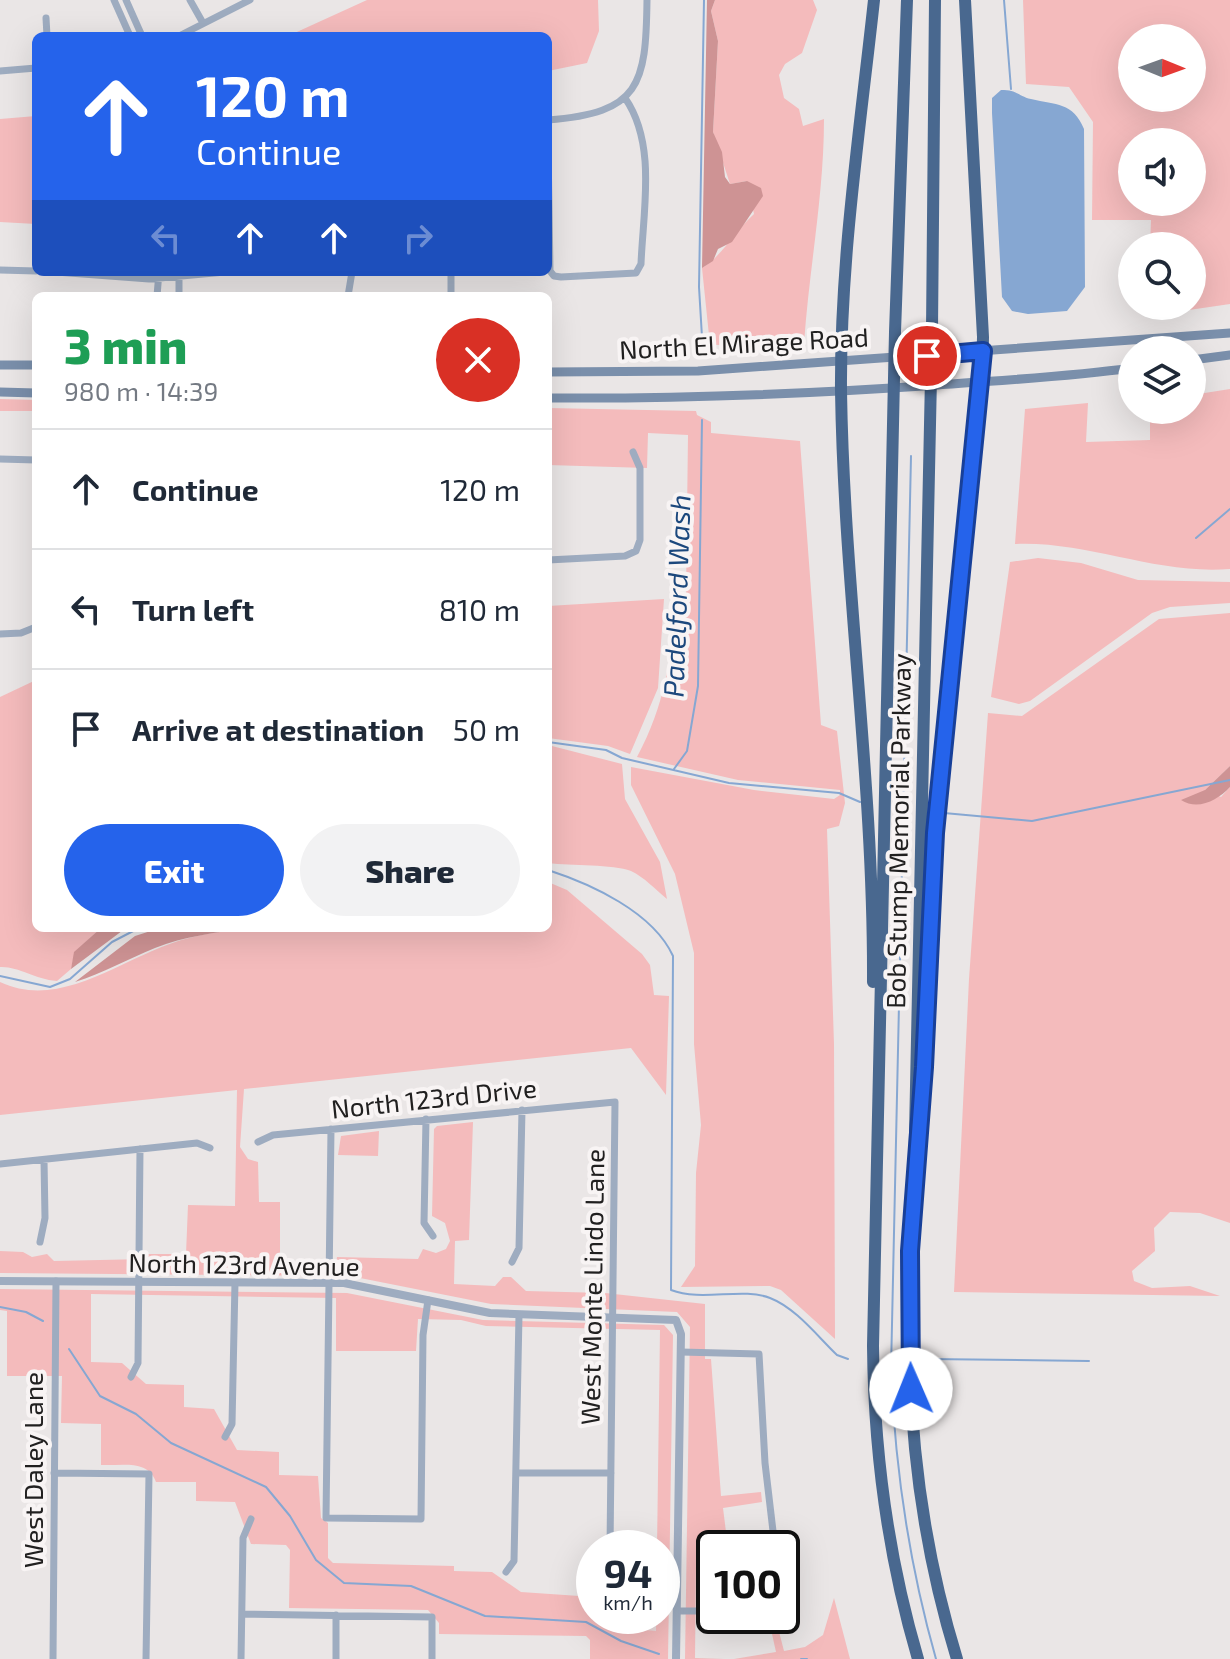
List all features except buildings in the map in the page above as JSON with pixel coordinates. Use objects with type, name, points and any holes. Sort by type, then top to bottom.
[{"type":"highway","points":[[874,0],[851,221],[841,391],[868,816],[875,1249]]},
{"type":"highway","name":"Bob Stump Memorial Parkway","points":[[907,0],[895,332],[873,1371],[885,1509],[897,1576],[918,1659]]},
{"type":"highway","name":"Bob Stump Memorial Parkway","points":[[935,0],[932,330],[922,792],[928,833],[910,1251],[910,1370],[915,1450],[926,1533],[957,1659]]},
{"type":"highway","points":[[928,833],[939,795],[982,381],[965,0]]},
{"type":"main road","name":"North El Mirage Road","points":[[552,372],[698,371],[842,363],[1230,333]]},
{"type":"main road","points":[[1206,358],[1230,355]]},
{"type":"main road","points":[[0,365],[32,365]]},
{"type":"main road","name":"North El Mirage Road","points":[[552,398],[683,399],[1063,377],[1118,370]]},
{"type":"main road","points":[[0,392],[32,393]]},
{"type":"street","points":[[114,0],[128,32]]},
{"type":"street","points":[[126,0],[140,32]]},
{"type":"street","points":[[190,0],[203,23]]},
{"type":"street","points":[[186,32],[250,0]]},
{"type":"street","points":[[552,119],[600,113],[625,98],[644,65],[647,0]]},
{"type":"street","points":[[46,18],[47,32]]},
{"type":"street","points":[[0,71],[32,68]]},
{"type":"street","points":[[552,274],[554,276],[640,271],[644,138],[625,98]]},
{"type":"street","points":[[0,270],[32,271]]},
{"type":"street","points":[[552,560],[625,556],[636,551],[640,540],[640,468],[633,452]]},
{"type":"street","points":[[0,459],[32,460]]},
{"type":"street","points":[[0,634],[21,633],[32,629]]},
{"type":"street","name":"North 123rd Drive","points":[[258,1142],[273,1135],[615,1102]]},
{"type":"street","name":"West Monte Lindo Lane","points":[[610,1530],[615,1102]]},
{"type":"street","points":[[512,1262],[519,1248],[522,1110]]},
{"type":"street","points":[[426,1119],[424,1223],[433,1236]]},
{"type":"street","points":[[331,1129],[326,1518],[421,1519],[423,1335],[428,1300]]},
{"type":"street","points":[[0,1164],[197,1143],[210,1148]]},
{"type":"street","points":[[131,1377],[138,1363],[140,1149]]},
{"type":"street","points":[[40,1242],[45,1218],[44,1160]]},
{"type":"street","name":"North 123rd Avenue","points":[[0,1281],[356,1285],[490,1313],[676,1320],[681,1334],[681,1352]]},
{"type":"street","name":"West Daley Lane","points":[[53,1659],[56,1281]]},
{"type":"street","points":[[225,1437],[232,1424],[235,1282]]},
{"type":"street","points":[[506,1572],[514,1561],[519,1315]]},
{"type":"street","points":[[678,1530],[681,1352],[759,1354],[766,1474],[773,1530]]},
{"type":"street","points":[[54,1473],[149,1474],[146,1659]]},
{"type":"street","points":[[516,1473],[611,1473]]},
{"type":"street","points":[[241,1659],[243,1538],[251,1519]]},
{"type":"street","points":[[242,1614],[432,1617],[432,1659]]},
{"type":"street","points":[[336,1615],[336,1659]]},
{"type":"street","points":[[676,1659],[677,1634]]},
{"type":"shaded area","points":[[367,0],[598,0],[599,31],[587,63],[552,70],[552,32],[297,32]]},
{"type":"shaded area","points":[[707,0],[715,0],[711,11],[718,41],[713,132],[722,152],[725,177],[730,184],[747,181],[761,188],[763,196],[732,242],[718,249],[713,261],[702,268]]},
{"type":"shaded area","points":[[715,0],[813,0],[817,10],[802,53],[785,64],[779,75],[784,98],[799,109],[803,126],[824,119],[822,176],[804,344],[710,345],[702,268],[754,214],[747,181],[730,184],[713,132],[718,41],[711,11]]},
{"type":"shaded area","points":[[1023,0],[1230,0],[1230,304],[1206,308],[1206,232],[1151,232],[1151,220],[1092,220],[1093,122],[1069,87],[1026,84]]},
{"type":"shaded area","points":[[32,116],[32,224],[0,222],[0,119]]},
{"type":"shaded area","points":[[1230,389],[1230,569],[1176,567],[1069,547],[1015,544],[1025,409],[1088,403],[1086,442],[1150,440],[1150,424],[1206,424],[1206,393]]},
{"type":"shaded area","points":[[0,399],[32,400],[32,411],[0,411]]},
{"type":"shaded area","points":[[552,408],[696,411],[697,415],[711,422],[711,433],[800,441],[821,725],[837,731],[845,803],[839,826],[827,829],[834,1044],[835,1339],[781,1290],[770,1286],[681,1287],[695,1266],[696,1173],[701,1125],[694,1044],[694,953],[675,874],[631,785],[631,767],[754,790],[834,799],[840,795],[840,790],[738,780],[637,757],[661,699],[672,640],[675,598],[686,597],[688,435],[648,433],[647,468],[552,465]]},
{"type":"shaded area","points":[[1038,558],[1081,563],[1138,580],[1230,582],[1230,603],[1170,607],[1152,613],[1030,701],[1019,704],[991,697],[1010,562]]},
{"type":"shaded area","points":[[664,599],[658,688],[630,754],[608,746],[552,739],[552,606]]},
{"type":"shaded area","points":[[1230,613],[1230,766],[1205,790],[1221,797],[1230,787],[1230,1223],[1200,1213],[1170,1212],[1154,1228],[1155,1251],[1132,1271],[1134,1281],[1152,1288],[1190,1286],[1220,1296],[954,1292],[969,979],[988,713],[1022,716],[1159,619]]},
{"type":"shaded area","points":[[32,682],[32,932],[97,932],[75,952],[71,969],[57,981],[0,967],[0,697]]},
{"type":"shaded area","points":[[552,746],[622,764],[625,799],[660,862],[667,899],[631,871],[552,863]]},
{"type":"shaded area","points":[[1230,766],[1230,787],[1220,796],[1201,804],[1181,800],[1205,790]]},
{"type":"shaded area","points":[[552,884],[567,890],[642,954],[650,965],[654,995],[669,996],[666,1095],[631,1048],[244,1089],[240,1147],[248,1159],[258,1162],[259,1202],[280,1202],[280,1263],[336,1263],[337,1257],[418,1259],[423,1249],[436,1253],[446,1249],[450,1241],[445,1223],[432,1216],[434,1129],[437,1126],[473,1122],[469,1240],[455,1241],[454,1284],[495,1286],[503,1277],[511,1277],[526,1291],[605,1293],[705,1304],[705,1359],[711,1359],[721,1496],[761,1492],[762,1502],[723,1508],[726,1530],[696,1530],[695,1658],[725,1659],[685,1659],[690,1327],[677,1312],[491,1304],[350,1276],[0,1273],[0,1251],[23,1252],[32,1257],[47,1254],[54,1261],[146,1259],[146,1254],[186,1254],[188,1205],[235,1206],[237,1090],[0,1115],[0,982],[24,989],[48,990],[72,985],[189,938],[220,932],[552,932]]},
{"type":"shaded area","points":[[96,932],[121,932],[71,969],[74,952]]},
{"type":"shaded area","points":[[148,932],[220,932],[166,944],[75,982],[135,936]]},
{"type":"shaded area","points":[[379,1131],[378,1156],[338,1155],[341,1136]]},
{"type":"shaded area","points":[[0,1289],[347,1293],[483,1320],[664,1325],[673,1335],[670,1530],[657,1530],[660,1330],[486,1326],[461,1320],[418,1319],[416,1351],[336,1351],[336,1298],[91,1294],[91,1362],[122,1363],[146,1384],[184,1385],[184,1407],[214,1409],[237,1450],[279,1452],[279,1475],[318,1476],[321,1518],[328,1523],[328,1558],[333,1563],[454,1566],[454,1571],[492,1572],[521,1592],[576,1596],[576,1634],[668,1634],[668,1659],[590,1659],[590,1640],[586,1636],[439,1634],[439,1623],[428,1610],[289,1608],[290,1550],[286,1545],[251,1544],[235,1502],[196,1501],[196,1482],[156,1482],[141,1467],[101,1465],[101,1424],[61,1423],[62,1376],[7,1376],[7,1311],[0,1310]]},
{"type":"shaded area","points":[[834,1598],[850,1659],[734,1659],[776,1652],[772,1634],[780,1634],[784,1651],[805,1647],[823,1635]]},
{"type":"water","points":[[1001,90],[1063,106],[1075,114],[1084,129],[1085,287],[1067,311],[1028,314],[1012,311],[1002,297],[992,113],[992,98]]},
{"type":"waterway","name":"Padelford Wash","points":[[703,354],[699,287],[704,0]]},
{"type":"waterway","points":[[1004,0],[1011,89]]},
{"type":"waterway","name":"Padelford Wash","points":[[674,769],[687,751],[698,686],[702,420]]},
{"type":"waterway","points":[[911,456],[891,1370],[905,1516],[918,1588],[936,1659]]},
{"type":"waterway","points":[[1196,538],[1230,509]]},
{"type":"waterway","points":[[552,743],[606,750],[622,758],[729,783],[839,793],[860,802]]},
{"type":"waterway","points":[[944,813],[1032,821],[1230,780]]},
{"type":"waterway","points":[[552,871],[583,883],[636,913],[664,940],[673,956],[671,1290],[696,1295],[747,1294],[770,1298],[798,1316],[837,1355],[848,1359]]},
{"type":"waterway","points":[[0,976],[50,987],[70,979],[112,942],[131,932]]},
{"type":"waterway","points":[[0,1307],[26,1312],[43,1321]]},
{"type":"waterway","points":[[69,1349],[100,1396],[136,1414],[171,1443],[266,1487],[290,1516],[316,1560],[344,1583],[411,1586],[485,1616],[586,1622],[621,1641],[659,1654]]},
{"type":"waterway","points":[[927,1359],[1089,1361]]},
{"type":"waterway","points":[[801,1659],[807,1659]]},
{"type":"route","points":[[911,1389],[910,1251],[924,1067],[935,833],[983,351],[927,356]]}]
